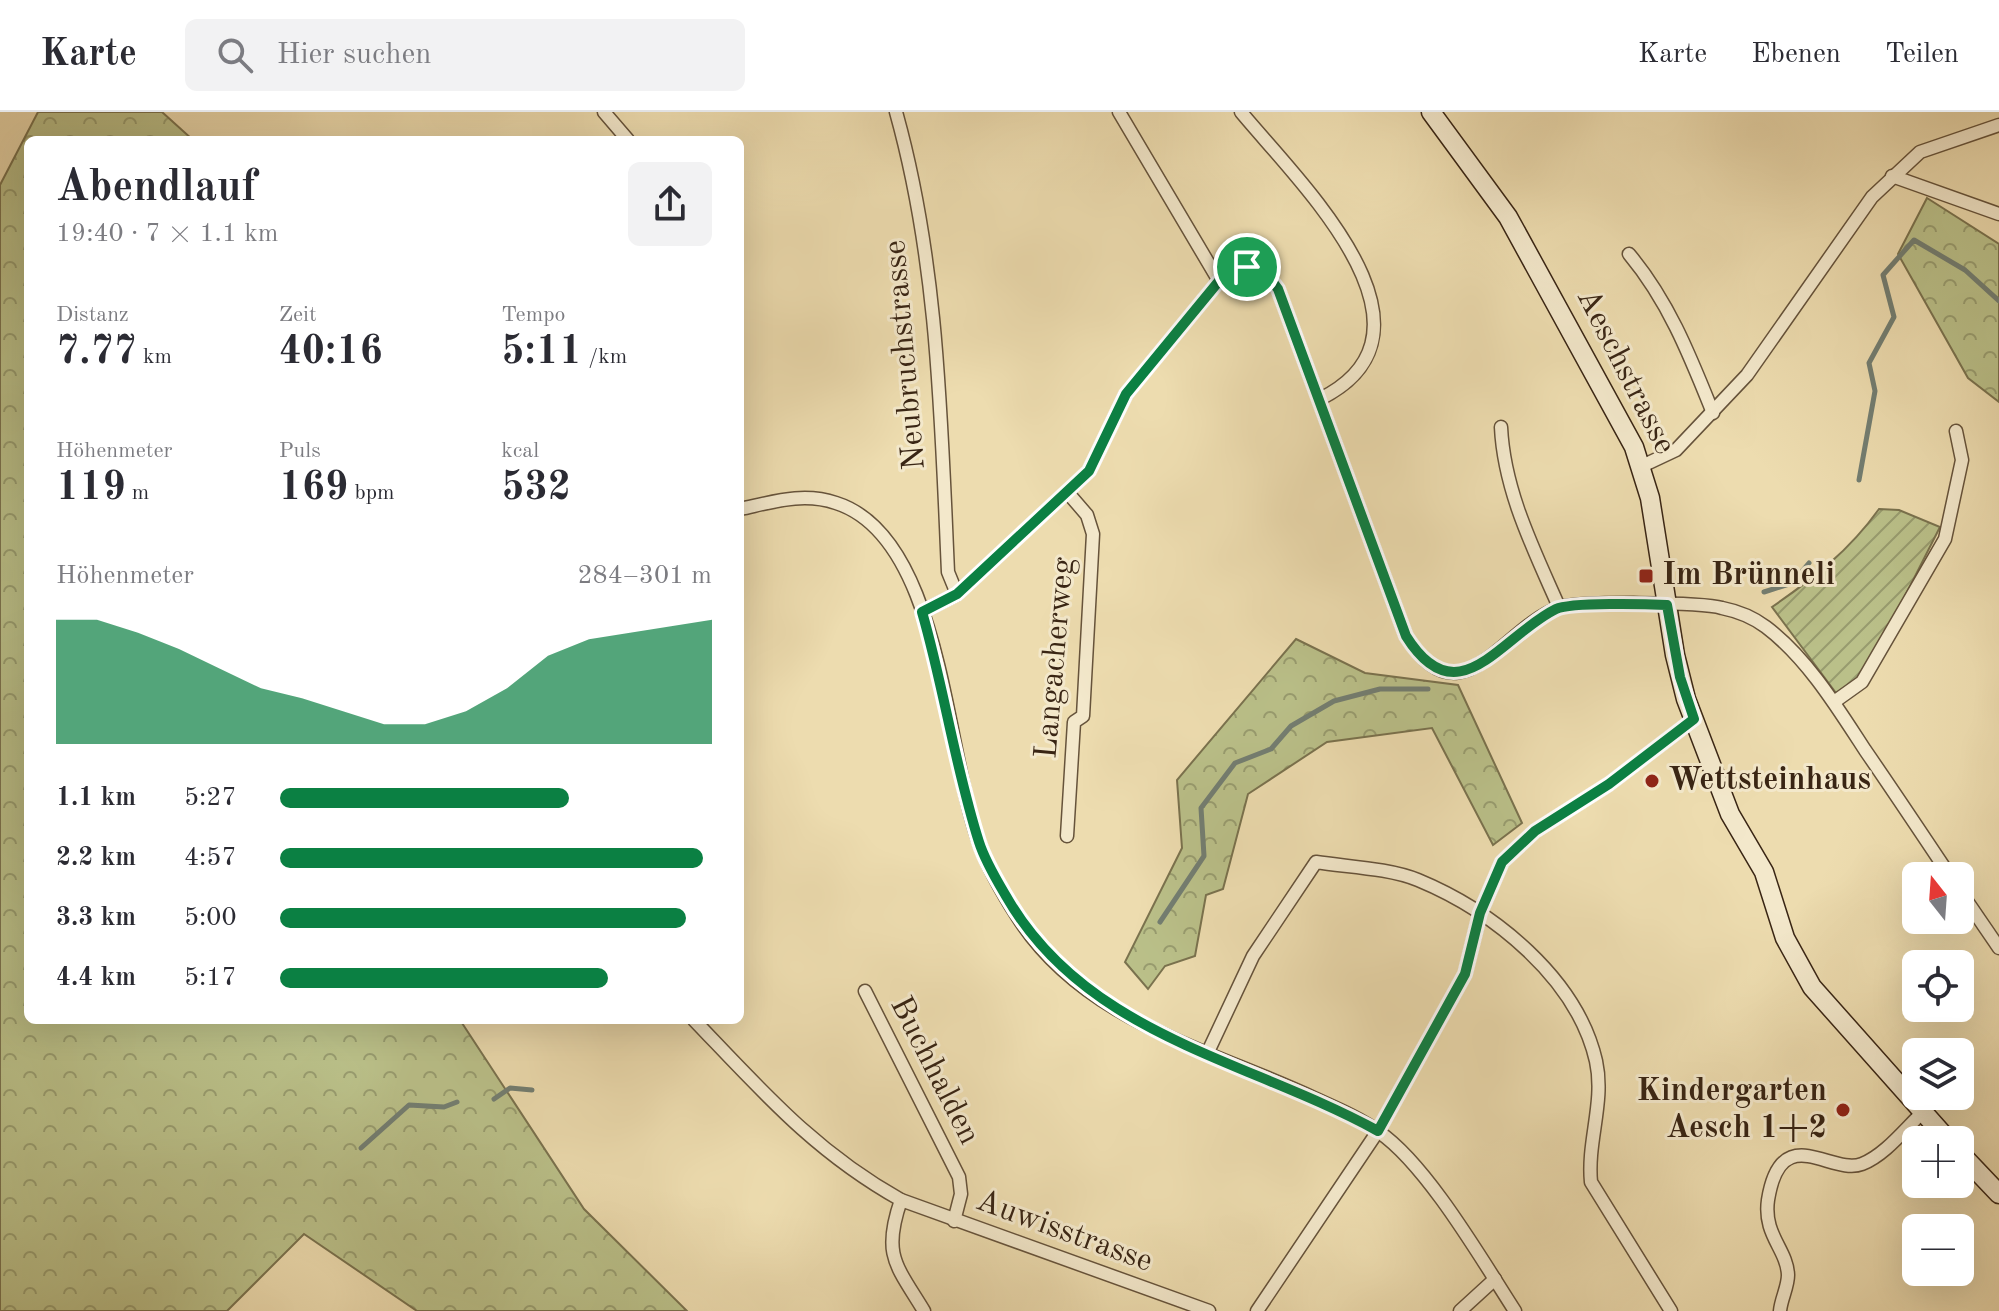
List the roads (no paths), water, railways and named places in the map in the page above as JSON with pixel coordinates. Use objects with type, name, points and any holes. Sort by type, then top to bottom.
[{"type":"main road","name":"Aeschstrasse","points":[[1431,112],[1501,206],[1529,251],[1642,466],[1680,677],[1718,786],[1764,872],[1795,959],[1812,987],[1936,1126]]},
{"type":"main road","points":[[1974,1168],[1999,1194]]},
{"type":"street","points":[[604,112],[625,136]]},
{"type":"street","name":"Neubruchstrasse","points":[[896,112],[912,169],[932,292],[941,399],[948,572],[957,594]]},
{"type":"street","points":[[1119,112],[1219,281]]},
{"type":"street","points":[[1241,112],[1345,237],[1364,275],[1373,325],[1365,357],[1344,387],[1320,399]]},
{"type":"street","points":[[1642,466],[1676,450],[1747,375],[1872,197],[1892,176],[1920,152],[1999,125]]},
{"type":"street","points":[[1892,176],[1999,214]]},
{"type":"street","points":[[1629,254],[1650,279],[1677,323],[1713,413]]},
{"type":"street","points":[[922,612],[957,594],[1068,493],[1096,458],[1126,394],[1219,281],[1231,270],[1247,267],[1266,273],[1278,289],[1406,636],[1421,660],[1446,673],[1476,668],[1559,607],[1719,607],[1763,625],[1781,640],[1834,702],[1941,862]]},
{"type":"street","points":[[1501,427],[1503,458],[1525,527],[1559,607]]},
{"type":"street","points":[[1834,702],[1862,682],[1945,539],[1962,460],[1956,431]]},
{"type":"street","name":"Langacherweg","points":[[1067,836],[1074,722],[1083,716],[1093,534],[1087,515],[1068,493]]},
{"type":"street","points":[[744,508],[791,497],[810,497],[837,503],[862,515],[897,551],[922,612],[979,844],[1019,918],[1075,980],[1114,1009],[1207,1054],[1301,1092],[1378,1131],[1408,1155],[1515,1311]]},
{"type":"street","points":[[1257,1311],[1378,1131],[1465,974],[1480,913],[1502,862],[1535,831],[1609,784],[1694,719]]},
{"type":"street","points":[[1207,1054],[1253,956],[1316,862],[1416,879],[1480,913],[1524,949],[1559,986],[1576,1010],[1596,1063],[1599,1093],[1589,1163],[1591,1182],[1671,1311]]},
{"type":"street","points":[[1974,911],[1999,948]]},
{"type":"street","name":"Buchhalden","points":[[865,991],[959,1177],[961,1194],[954,1221]]},
{"type":"street","name":"Auwisstrasse","points":[[698,1024],[811,1140],[835,1160],[901,1200],[1204,1310]]},
{"type":"street","points":[[1780,1311],[1788,1276],[1769,1232],[1768,1201],[1780,1167],[1793,1158],[1807,1154],[1844,1166],[1860,1165],[1875,1156],[1923,1112]]},
{"type":"street","points":[[901,1200],[890,1232],[894,1263],[924,1311]]},
{"type":"street","points":[[1460,1311],[1495,1279]]},
{"type":"waterway","points":[[1859,480],[1875,391],[1869,363],[1894,317],[1883,275],[1914,240],[1965,270],[1999,301]]},
{"type":"waterway","points":[[1764,592],[1792,583],[1809,563]]},
{"type":"waterway","points":[[1160,922],[1204,856],[1201,808],[1235,763],[1271,749],[1291,726],[1334,701],[1380,689],[1428,689]]},
{"type":"waterway","points":[[494,1099],[510,1088],[532,1090]]},
{"type":"waterway","points":[[361,1148],[409,1105],[444,1107],[457,1102]]},
{"type":"place","name":"Im Brünneli","points":[[1646,576]]},
{"type":"place","name":"Wettsteinhaus","points":[[1652,781]]},
{"type":"place","name":"Kindergarten Aesch 1+2","points":[[1843,1110]]}]
